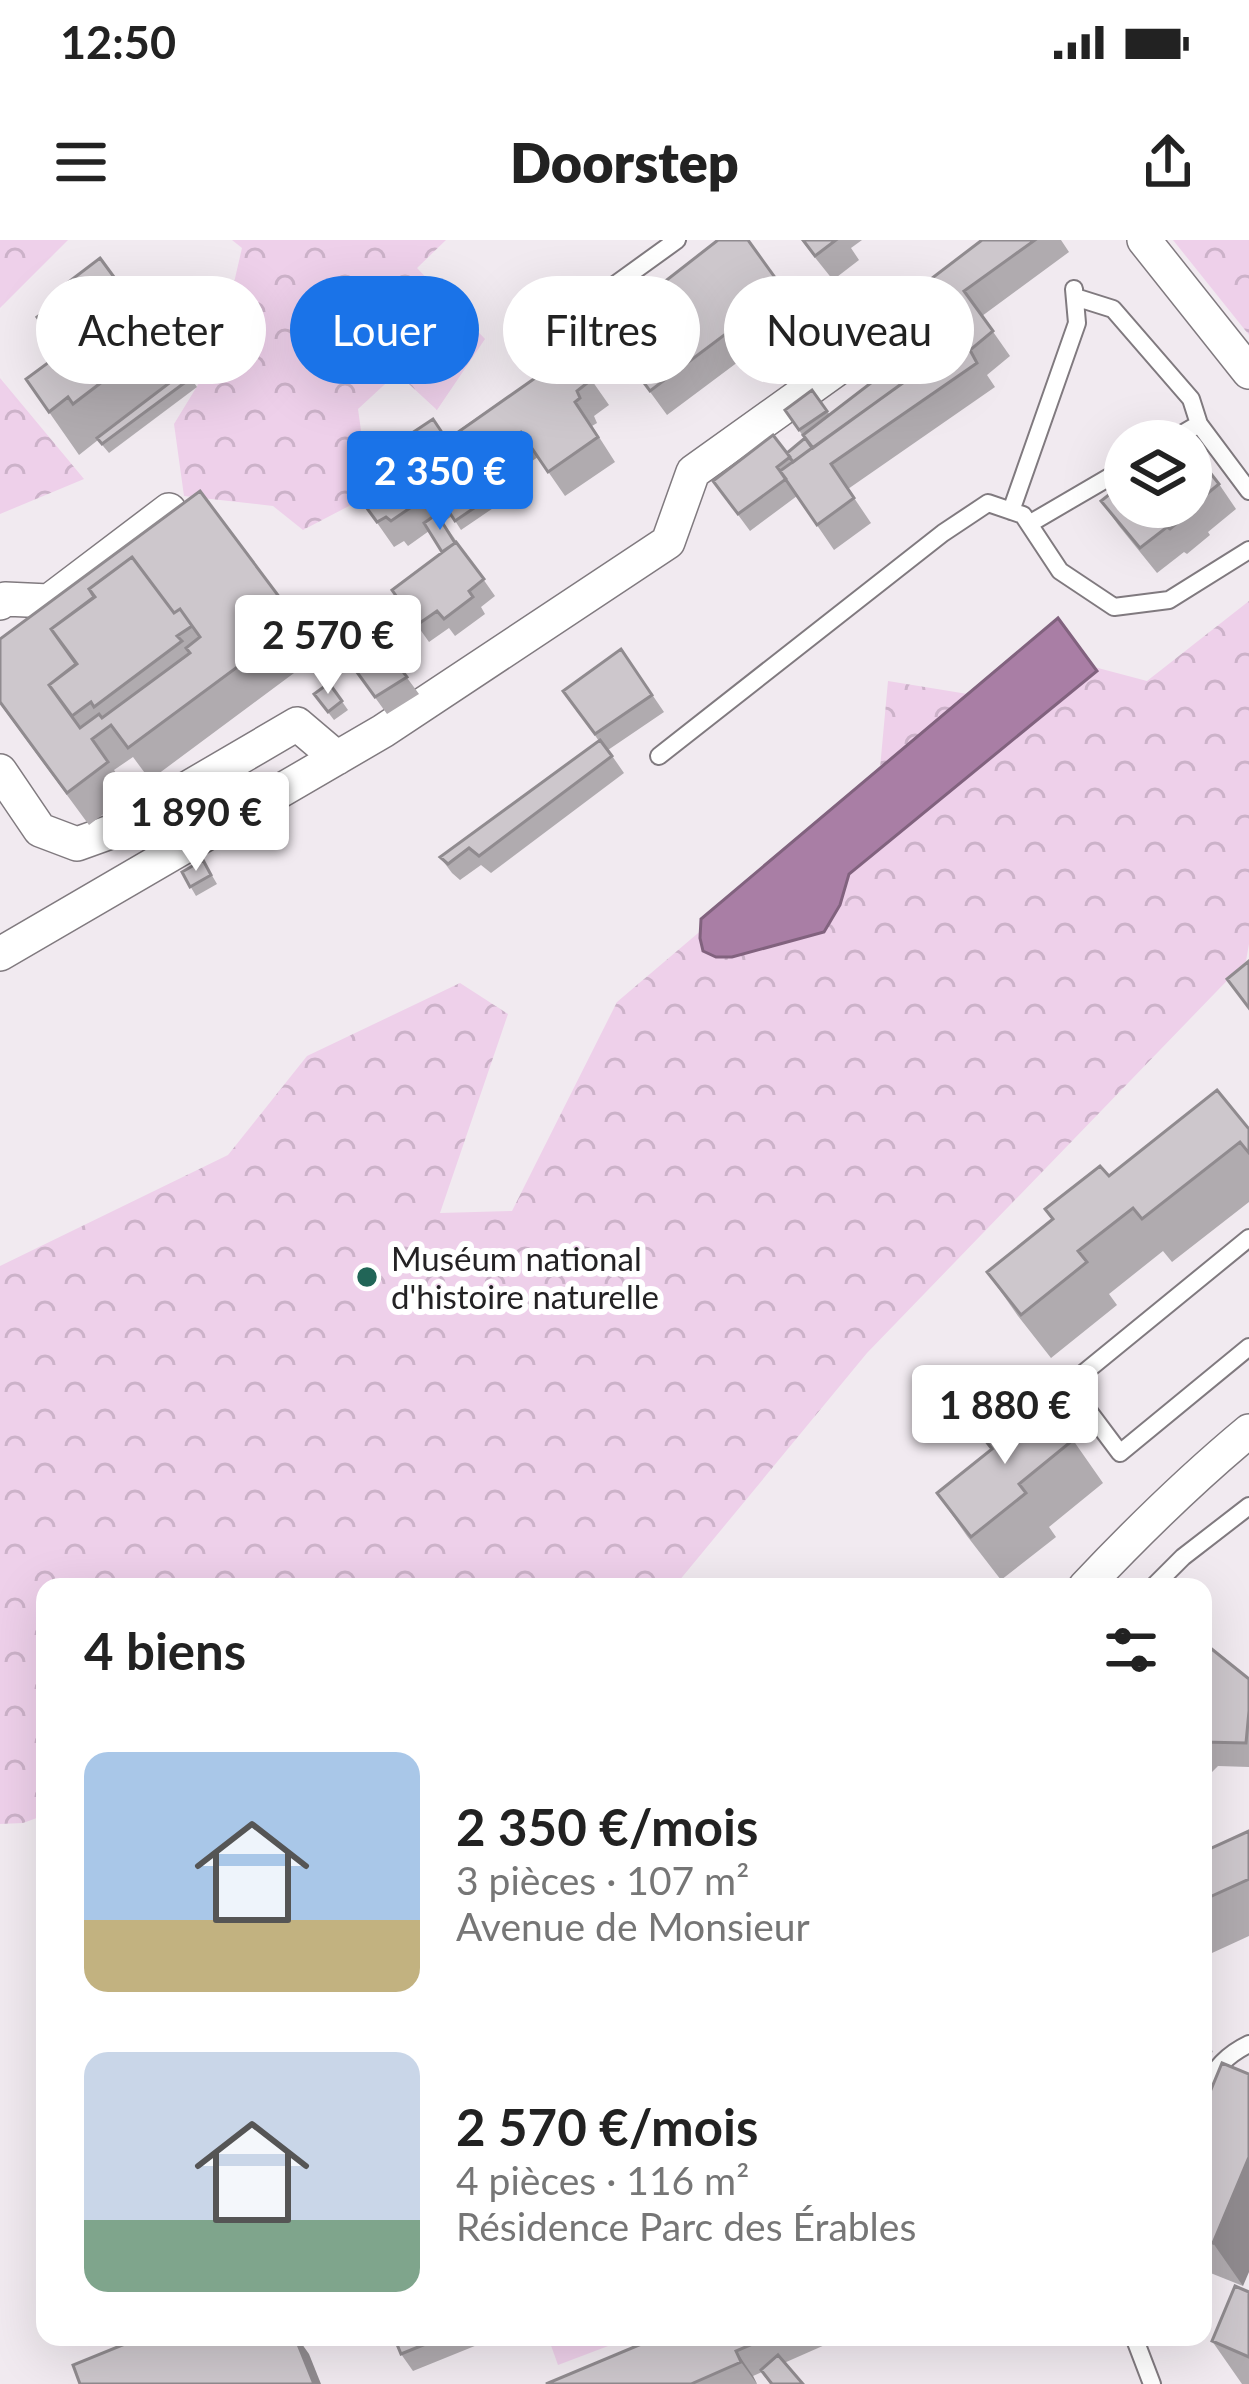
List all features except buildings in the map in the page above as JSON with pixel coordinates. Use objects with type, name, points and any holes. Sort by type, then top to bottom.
[{"type":"street","points":[[0,954],[383,731],[668,542],[693,472],[989,260],[1006,240]]},
{"type":"street","points":[[1144,240],[1249,372]]},
{"type":"street","points":[[0,603],[5,599],[49,601],[169,510]]},
{"type":"street","points":[[0,771],[40,830],[77,844],[116,830],[298,724],[337,758]]},
{"type":"street","points":[[1094,1578],[1191,1481],[1249,1431]]},
{"type":"lane","points":[[627,276],[677,240]]},
{"type":"lane","points":[[1011,511],[1077,323],[1075,292],[1113,309],[1191,399],[1198,420]]},
{"type":"lane","points":[[1212,441],[1249,491]]},
{"type":"lane","points":[[1029,524],[1104,480]]},
{"type":"lane","points":[[659,756],[988,503],[1023,515],[1060,571],[1114,607],[1169,600],[1249,550]]},
{"type":"lane","points":[[1249,1238],[1069,1384],[1120,1453],[1249,1347]]},
{"type":"lane","points":[[1162,1578],[1249,1506]]},
{"type":"lane","points":[[1212,2074],[1229,2054],[1249,2044]]},
{"type":"lane","points":[[1137,2346],[1152,2384]]},
{"type":"green space","points":[[0,240],[68,240],[0,308]]},
{"type":"green space","points":[[232,240],[446,240],[417,268],[425,276],[290,276],[290,384],[385,384],[358,409],[370,495],[303,530],[273,506],[184,496],[174,424],[198,384],[266,384],[266,276],[236,276],[242,248]]},
{"type":"green space","points":[[1173,240],[1249,240],[1249,335]]},
{"type":"green space","points":[[0,378],[84,479],[0,514]]},
{"type":"green space","points":[[409,384],[455,384],[437,410]]},
{"type":"green space","points":[[1249,601],[1246,961],[867,1353],[681,1578],[36,1578],[36,1818],[0,1824],[0,1266],[228,1155],[307,1056],[460,983],[508,1014],[440,1213],[512,1211],[617,1002],[879,779],[888,681],[986,697],[1049,655],[1147,681]]},
{"type":"green space","points":[[551,2346],[608,2346],[558,2365]]},
{"type":"shaded area","points":[[1058,618],[1097,671],[849,874],[840,905],[824,932],[732,957],[703,951],[701,919]]},
{"type":"place","name":"Muséum national d'histoire naturelle","points":[[367,1277]]}]
